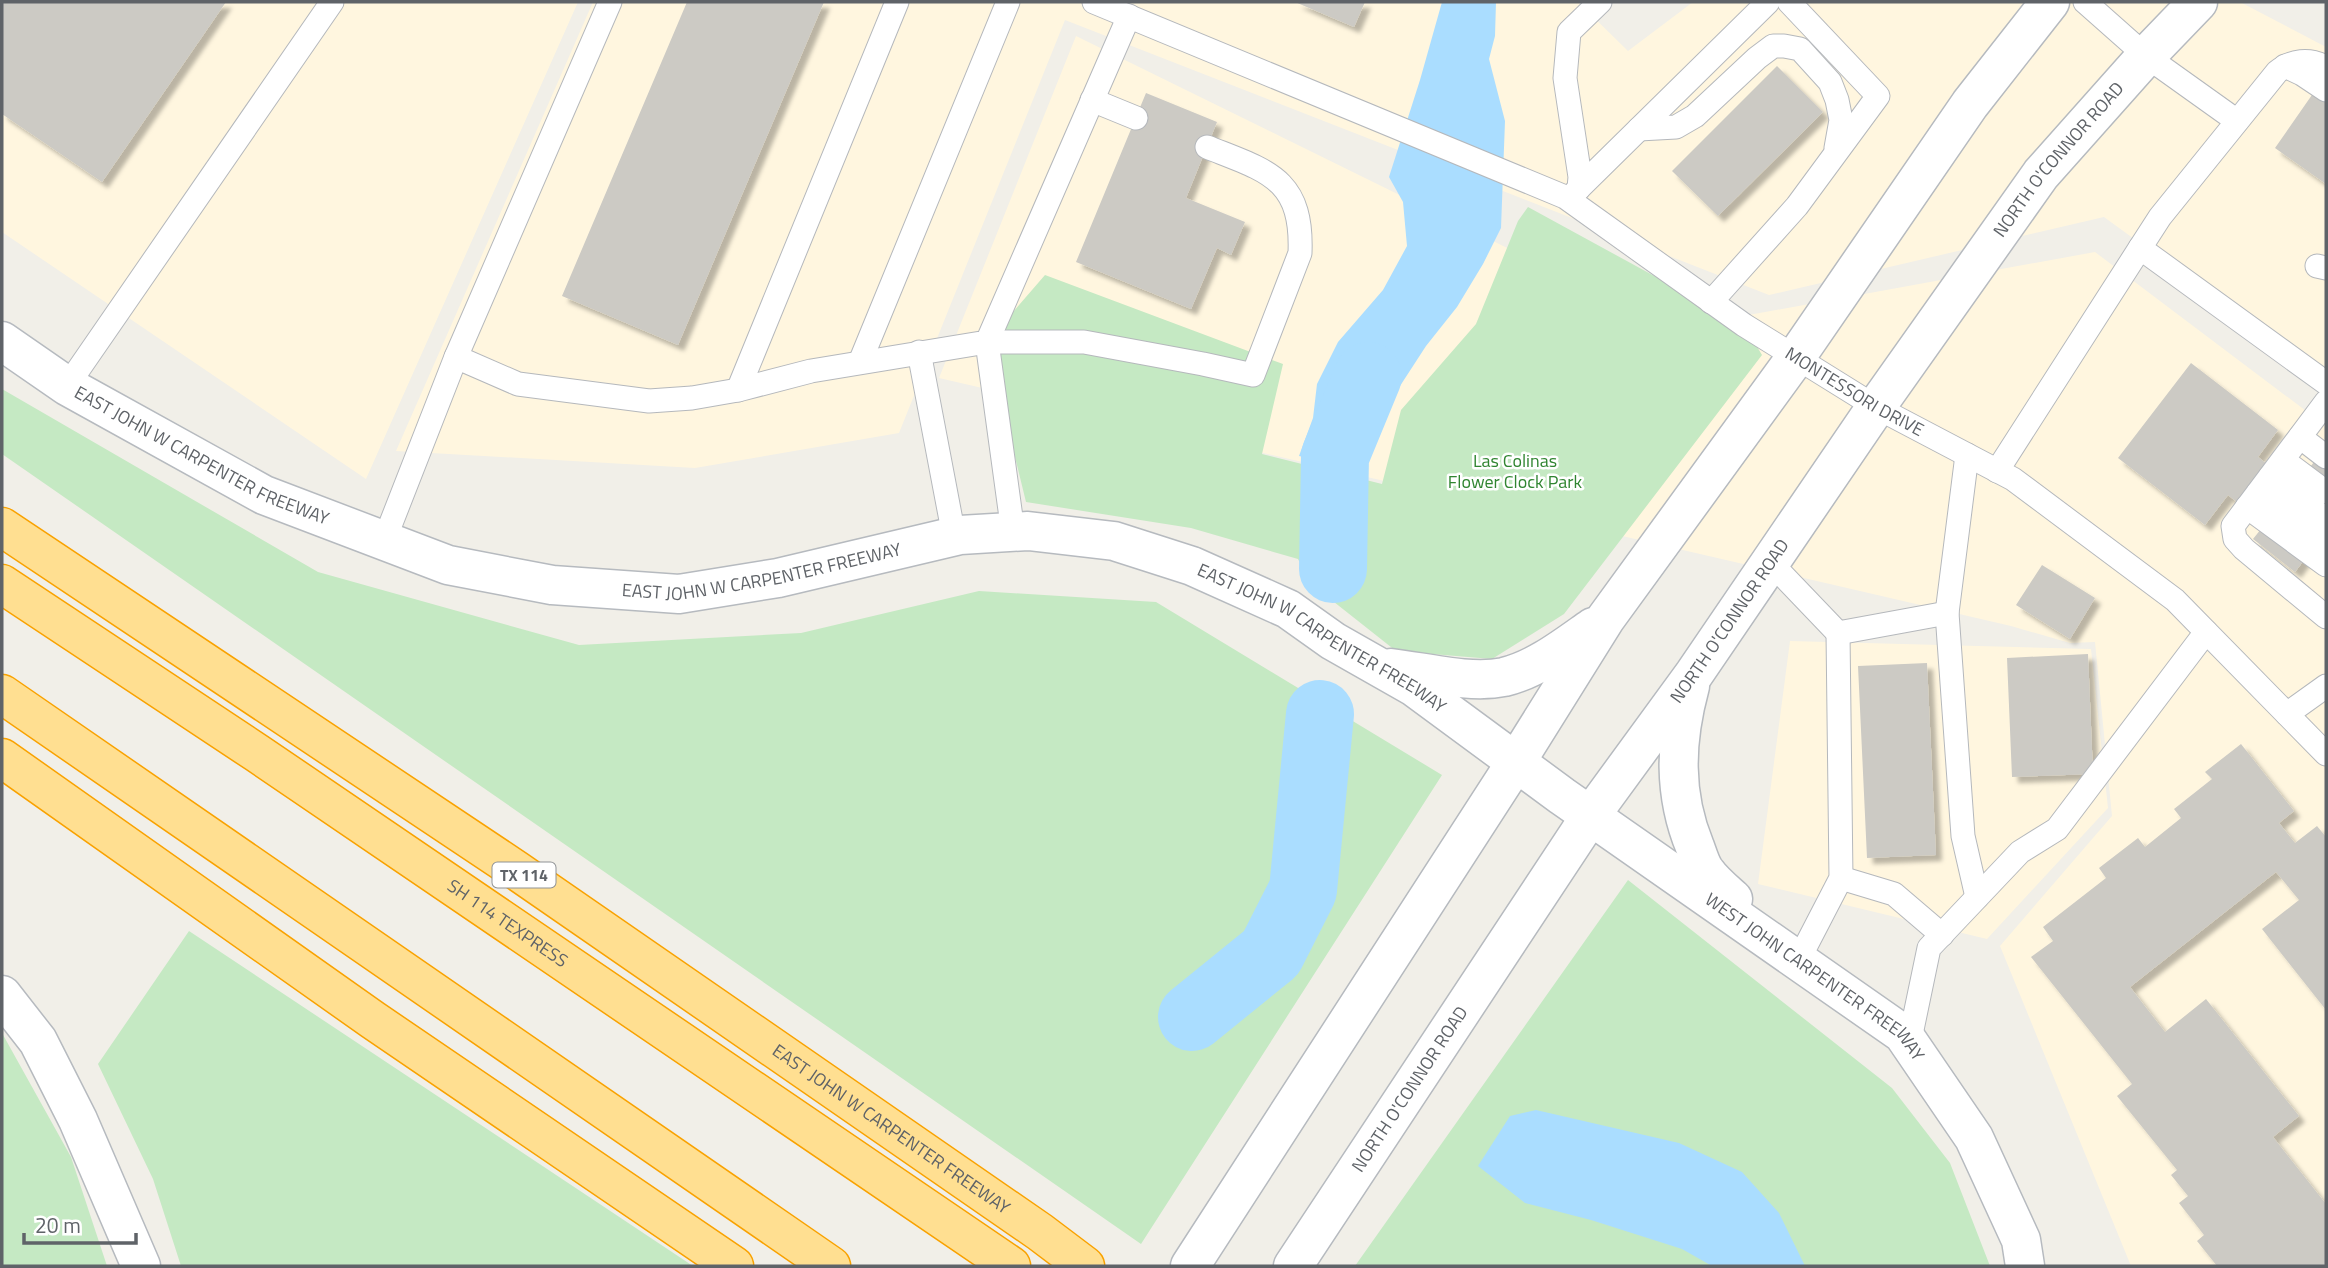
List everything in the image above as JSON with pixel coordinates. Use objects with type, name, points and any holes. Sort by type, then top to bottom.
[{"type":"highway","name":"EAST JOHN W CARPENTER FREEWAY","points":[[2,527],[516,870],[1040,1232],[1085,1266]]},
{"type":"highway","name":"SH 114 TEXPRESS","points":[[2,584],[257,753],[1011,1266]]},
{"type":"highway","points":[[2,694],[831,1266]]},
{"type":"highway","points":[[2,758],[362,1012],[734,1266]]},
{"type":"main road","points":[[1190,1266],[1517,762],[1606,618],[1796,357],[1970,104],[2050,2]]},
{"type":"main road","name":"NORTH O'CONNOR ROAD","points":[[1293,1266],[1591,815],[1693,674],[1876,407],[2041,174],[2146,55],[2198,2]]},
{"type":"main road","name":"EAST JOHN W CARPENTER FREEWAY","points":[[2,341],[66,386],[264,495],[447,565],[539,582],[679,594],[778,578],[954,536],[1028,531],[1114,541],[1192,566],[1288,609],[1333,641],[1414,687],[1517,762]]},
{"type":"main road","points":[[1376,666],[1479,680],[1505,677],[1548,658],[1606,618]]},
{"type":"main road","points":[[1693,674],[1682,713],[1679,755],[1679,798],[1690,834],[1705,872],[1798,961]]},
{"type":"main road","name":"WEST JOHN CARPENTER FREEWAY","points":[[1517,762],[1903,1034],[1974,1138],[2021,1240],[2025,1266]]},
{"type":"main road","points":[[2,995],[38,1041],[78,1119],[141,1266]]},
{"type":"lane","points":[[66,386],[332,2]]},
{"type":"lane","points":[[384,541],[456,357],[610,2]]},
{"type":"lane","points":[[738,390],[897,2]]},
{"type":"lane","points":[[860,362],[1008,2]]},
{"type":"lane","name":"MONTESSORI DRIVE","points":[[1094,2],[1333,101],[1567,193],[1711,302],[1796,357],[1876,407],[2013,479],[2175,600],[2326,754]]},
{"type":"lane","points":[[1567,193],[1580,177],[1566,78],[1569,32],[1600,2]]},
{"type":"lane","points":[[1567,193],[1639,129],[1768,2]]},
{"type":"lane","points":[[1711,302],[1797,206],[1878,96],[1788,2]]},
{"type":"lane","points":[[2085,2],[2146,55],[2237,121]]},
{"type":"lane","points":[[1013,532],[987,342],[1129,16]]},
{"type":"lane","points":[[1639,129],[1676,127],[1695,116],[1757,58],[1773,46],[1784,46],[1800,50],[1830,82],[1841,120],[1835,155]]},
{"type":"lane","points":[[1997,471],[2160,217],[2237,121],[2285,66],[2304,61],[2326,67]]},
{"type":"lane","points":[[2285,66],[2326,90]]},
{"type":"lane","points":[[1092,100],[1136,118]]},
{"type":"lane","points":[[456,357],[518,384],[649,401],[692,398],[738,390],[811,371],[987,342],[1084,342],[1252,375],[1300,253],[1301,235],[1295,208],[1283,184],[1258,167],[1207,147]]},
{"type":"lane","points":[[2140,248],[2326,383]]},
{"type":"lane","points":[[919,352],[954,536]]},
{"type":"lane","points":[[2326,402],[2233,526],[2235,539],[2244,549],[2326,617]]},
{"type":"lane","points":[[2300,437],[2326,457]]},
{"type":"lane","points":[[1967,454],[1947,613],[1963,836],[1977,897]]},
{"type":"lane","points":[[2264,485],[2326,492]]},
{"type":"lane","points":[[2264,485],[2326,519]]},
{"type":"lane","points":[[2264,485],[2326,541]]},
{"type":"lane","points":[[2264,485],[2326,565]]},
{"type":"lane","points":[[1770,562],[1838,633],[1841,878],[1798,961]]},
{"type":"lane","points":[[1838,633],[1947,613]]},
{"type":"lane","points":[[1909,1044],[1929,948],[2020,852],[2057,829],[2206,632]]},
{"type":"lane","points":[[2287,714],[2326,686]]},
{"type":"lane","points":[[1841,878],[1894,894],[1942,935]]},
{"type":"shaded area","points":[[2,2],[578,2],[366,479],[2,232]]},
{"type":"shaded area","points":[[593,2],[1578,2],[1628,51],[1693,2],[2240,2],[2326,47],[2326,379],[2104,217],[1769,295],[1065,20],[899,433],[695,468],[396,451]]},
{"type":"shaded area","points":[[1076,36],[1672,329],[2095,252],[2326,426],[2326,1266],[2131,1266],[2000,946],[2112,816],[2095,642],[2070,643],[2011,626],[939,378]]},
{"type":"shaded area","points":[[1790,641],[2091,649],[2108,808],[1987,939],[1758,884]]},
{"type":"green space","name":"Las Colinas Flower Clock Park","points":[[1528,207],[1744,325],[1762,355],[1564,614],[1492,659],[1396,651],[1310,583],[1298,559],[1191,528],[1026,502],[987,342],[1045,275],[1283,364],[1262,454],[1382,484],[1401,410],[1476,324],[1518,221]]},
{"type":"green space","points":[[2,389],[318,572],[579,645],[801,633],[979,591],[1156,602],[1442,775],[1141,1244],[2,454]]},
{"type":"green space","points":[[1628,880],[1892,1088],[1950,1163],[1990,1266],[1355,1266]]},
{"type":"green space","points":[[189,931],[693,1266],[181,1266],[153,1179],[98,1064]]},
{"type":"green space","points":[[2,1033],[71,1157],[107,1266],[2,1266]]},
{"type":"water","points":[[1442,2],[1496,2],[1495,36],[1489,59],[1505,121],[1501,228],[1457,307],[1426,346],[1400,386],[1372,416],[1359,470],[1299,456],[1313,418],[1317,384],[1338,342],[1383,290],[1407,246],[1403,202],[1389,177]]},
{"type":"water","points":[[1536,1110],[1679,1143],[1742,1172],[1779,1213],[1805,1266],[1712,1266],[1682,1249],[1591,1220],[1525,1203],[1478,1166],[1510,1116]]},
{"type":"building","points":[[2,2],[226,2],[102,182],[2,114]]},
{"type":"building","points":[[687,2],[824,2],[678,345],[562,296]]},
{"type":"building","points":[[1295,2],[1365,2],[1354,27]]},
{"type":"building","points":[[1777,66],[1823,112],[1718,216],[1672,171]]},
{"type":"building","points":[[2314,92],[2326,101],[2326,184],[2275,148]]},
{"type":"building","points":[[1146,93],[1217,122],[1186,198],[1245,222],[1231,255],[1217,248],[1191,309],[1076,262]]},
{"type":"building","points":[[2191,363],[2278,430],[2258,457],[2295,486],[2318,457],[2326,463],[2326,531],[2295,572],[2253,539],[2265,524],[2228,495],[2205,525],[2118,458]]},
{"type":"building","points":[[2042,565],[2095,598],[2070,639],[2016,605]]},
{"type":"building","points":[[2088,654],[2093,774],[2012,777],[2007,658]]},
{"type":"building","points":[[1927,663],[1936,855],[1867,858],[1858,666]]},
{"type":"building","points":[[2241,744],[2294,811],[2279,823],[2295,843],[2317,826],[2326,837],[2326,1010],[2262,929],[2299,900],[2276,872],[2130,987],[2165,1032],[2206,999],[2299,1116],[2273,1137],[2326,1204],[2326,1266],[2217,1266],[2197,1241],[2204,1235],[2179,1203],[2188,1196],[2171,1175],[2177,1170],[2117,1096],[2132,1084],[2031,957],[2053,941],[2043,927],[2106,878],[2099,868],[2138,838],[2145,847],[2181,818],[2174,809],[2212,779],[2205,772]]},
{"type":"waterway","points":[[1333,569],[1335,456],[1368,376]]},
{"type":"waterway","points":[[1192,1017],[1271,953],[1303,890],[1320,714]]}]
